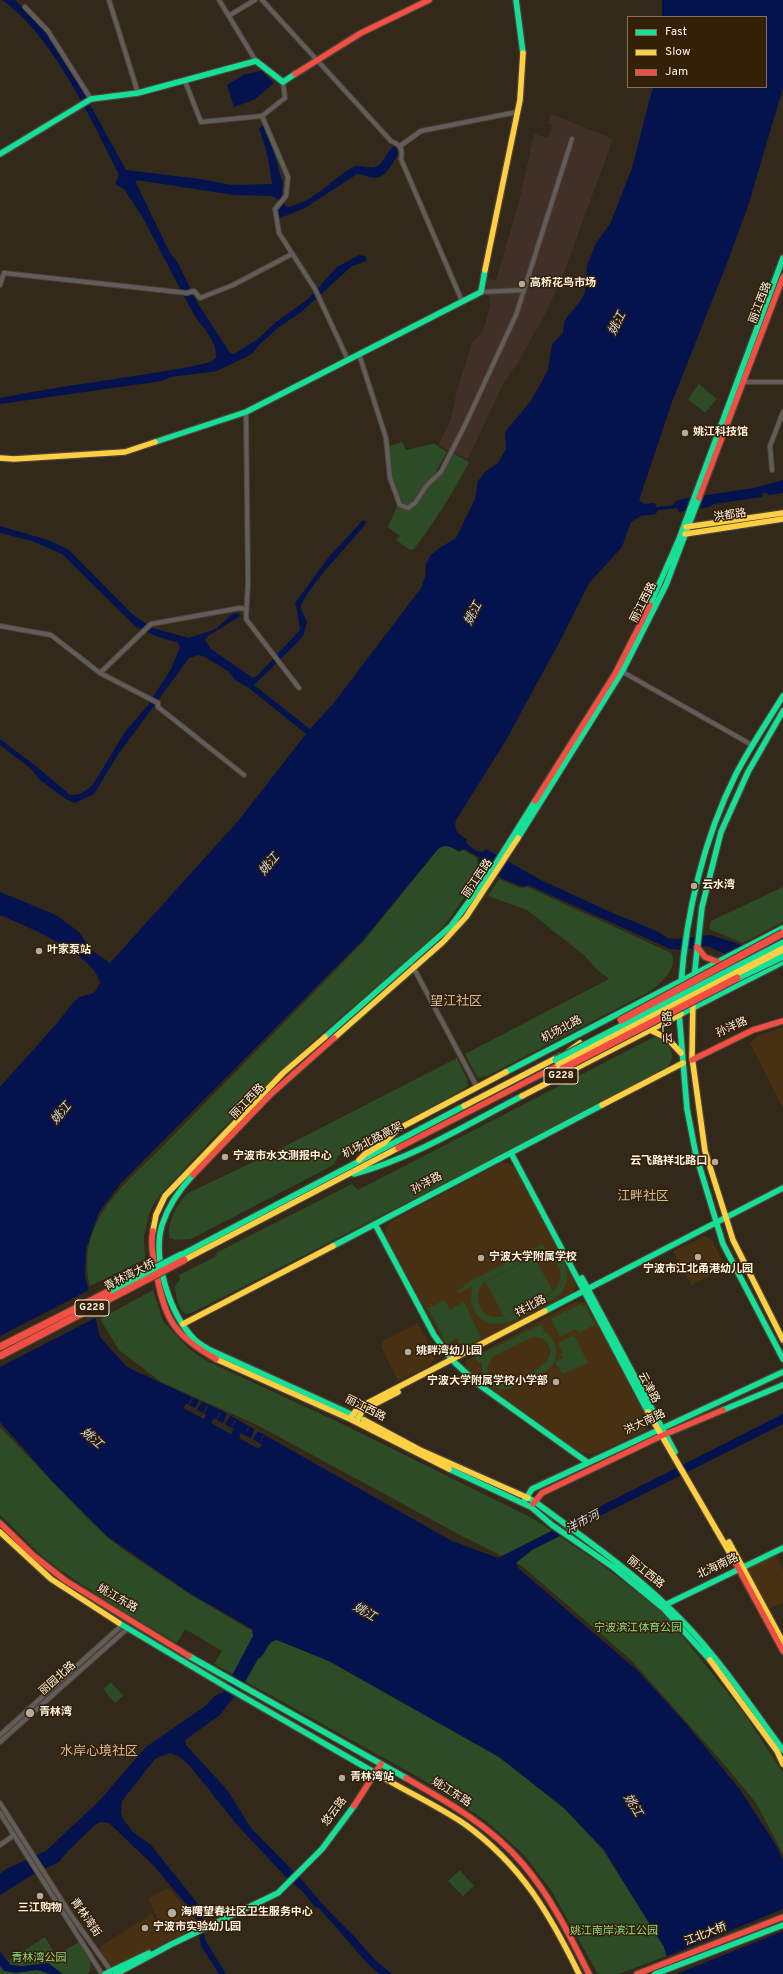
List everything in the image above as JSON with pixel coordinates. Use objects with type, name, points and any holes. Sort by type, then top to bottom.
[{"type":"main road","points":[[0,154],[91,100],[138,93],[256,61],[284,82],[361,33],[429,0]]},
{"type":"main road","points":[[0,458],[14,459],[125,452],[246,412],[481,292],[517,112],[522,99],[521,26],[516,0]]},
{"type":"main road","name":"丽江西路","points":[[778,288],[783,258]]},
{"type":"main road","name":"丽江西路","points":[[684,531],[687,516],[783,277]]},
{"type":"main road","name":"丽江西路","points":[[354,1418],[218,1360],[195,1347],[182,1336],[166,1314],[160,1296],[152,1249],[152,1234],[156,1215],[165,1196],[266,1090],[412,965],[443,942],[466,917],[620,670],[693,511],[699,489]]},
{"type":"main road","name":"洪都路","points":[[684,531],[783,513]]},
{"type":"main road","name":"洪都路","points":[[684,531],[783,519]]},
{"type":"main road","name":"云飞路","points":[[783,696],[752,745],[731,785],[711,840],[690,913],[681,981],[679,1015],[687,1109],[696,1155],[716,1224],[723,1244],[783,1359]]},
{"type":"main road","name":"云飞路","points":[[783,711],[774,724],[748,772],[721,832],[702,907],[694,974],[692,1008],[692,1060],[705,1151],[733,1240],[783,1340]]},
{"type":"main road","name":"机场北路","points":[[358,1161],[365,1154],[384,1143],[398,1129],[783,928]]},
{"type":"main road","points":[[559,1064],[580,1043],[687,983],[783,933]]},
{"type":"main road","name":"机场北路","points":[[559,1064],[783,943]]},
{"type":"main road","points":[[697,947],[704,957],[710,961],[718,962]]},
{"type":"main road","points":[[559,1064],[783,949]]},
{"type":"main road","points":[[559,1064],[783,956]]},
{"type":"main road","name":"G228","points":[[348,1175],[372,1169],[428,1145],[783,962]]},
{"type":"main road","name":"丽江西路","points":[[412,965],[270,1095],[183,1186],[167,1212],[162,1225],[160,1241],[161,1263],[167,1291],[173,1307],[195,1340],[210,1350],[533,1504],[558,1520],[575,1537],[665,1606],[716,1659],[781,1749],[783,1764]]},
{"type":"main road","name":"孙洋路","points":[[692,1060],[753,1030],[783,1021]]},
{"type":"main road","points":[[650,1030],[660,1033],[669,1039],[682,1053]]},
{"type":"main road","name":"孙洋路","points":[[183,1324],[682,1063]]},
{"type":"main road","name":"机场北路高架","points":[[182,1257],[348,1175],[559,1064]]},
{"type":"main road","name":"机场北路高架","points":[[182,1257],[358,1161],[559,1064]]},
{"type":"main road","name":"云津路","points":[[512,1152],[677,1459],[783,1642]]},
{"type":"main road","name":"祥北路","points":[[354,1418],[358,1408],[454,1362],[783,1188]]},
{"type":"main road","points":[[375,1224],[434,1335],[454,1362],[478,1384],[587,1462]]},
{"type":"main road","name":"青林湾大桥","points":[[0,1347],[182,1257]]},
{"type":"main road","name":"青林湾大桥","points":[[0,1356],[182,1257]]},
{"type":"main road","name":"洪大南路","points":[[525,1501],[532,1489],[587,1462],[783,1372]]},
{"type":"main road","name":"洪大南路","points":[[533,1504],[542,1493],[664,1435],[783,1385]]},
{"type":"main road","name":"丽江西路","points":[[533,1504],[552,1525],[575,1537]]},
{"type":"main road","name":"姚江东路","points":[[0,1523],[27,1551],[56,1574],[230,1685]]},
{"type":"main road","name":"姚江东路","points":[[0,1532],[23,1555],[51,1579],[125,1626],[230,1685]]},
{"type":"main road","name":"北海南路","points":[[665,1606],[783,1548]]},
{"type":"main road","name":"云津路","points":[[741,1568],[783,1651]]},
{"type":"main road","points":[[230,1685],[244,1693]]},
{"type":"main road","name":"姚江东路","points":[[244,1693],[381,1764],[457,1809],[510,1850],[547,1895],[589,1974]]},
{"type":"main road","name":"姚江东路","points":[[244,1693],[375,1773],[465,1825],[491,1845],[510,1864],[540,1900],[579,1974]]},
{"type":"main road","name":"悠云路","points":[[112,1973],[142,1956],[170,1945],[278,1893],[322,1849],[345,1818],[381,1764]]},
{"type":"main road","name":"江北大桥","points":[[637,1974],[783,1917]]},
{"type":"main road","name":"江北大桥","points":[[655,1974],[783,1925]]},
{"type":"street","points":[[109,0],[138,93]]},
{"type":"street","points":[[219,0],[230,15],[256,61]]},
{"type":"street","points":[[230,15],[255,0]]},
{"type":"street","points":[[262,0],[391,141],[400,146],[402,149],[401,159],[462,301]]},
{"type":"street","points":[[25,7],[48,31],[91,100]]},
{"type":"street","points":[[185,81],[201,122],[262,116],[285,98],[284,82]]},
{"type":"street","points":[[400,146],[421,131],[517,112]]},
{"type":"street","points":[[262,116],[288,177],[286,196],[276,209],[276,220],[279,233],[315,289],[348,360]]},
{"type":"street","points":[[359,354],[386,438],[391,482],[400,504],[403,507],[408,508],[415,503],[427,485],[441,472],[474,406],[516,315],[572,139]]},
{"type":"street","points":[[0,285],[4,273],[187,293],[194,291],[200,298],[233,286],[292,254]]},
{"type":"street","points":[[481,292],[524,290]]},
{"type":"street","points":[[740,382],[783,382]]},
{"type":"street","points":[[246,412],[248,590],[246,621],[299,688]]},
{"type":"street","points":[[772,470],[770,446],[783,412]]},
{"type":"street","points":[[100,673],[151,624],[240,608],[246,609]]},
{"type":"street","points":[[0,626],[51,635],[100,673],[158,703],[158,707],[244,775]]},
{"type":"street","points":[[620,670],[752,745]]},
{"type":"street","points":[[412,965],[478,1087]]},
{"type":"street","name":"丽园北路","points":[[0,1735],[125,1626]]},
{"type":"street","name":"丽园北路","points":[[0,1742],[125,1626]]},
{"type":"street","name":"青林湾街","points":[[0,1803],[71,1915],[112,1973]]},
{"type":"street","name":"青林湾街","points":[[0,1813],[102,1974]]},
{"type":"street","points":[[0,1845],[14,1835]]},
{"type":"shaded area","name":"高桥花鸟市场","points":[[551,114],[613,139],[563,275],[547,311],[517,364],[504,382],[468,459],[438,445],[451,420],[456,394],[472,343],[481,333],[485,325],[490,305],[486,279],[496,280],[520,198],[534,134],[548,138],[552,125],[548,123]]},
{"type":"shaded area","points":[[783,1027],[783,1108],[750,1043],[757,1036]]},
{"type":"shaded area","name":"宁波大学附属学校","points":[[501,1163],[509,1163],[517,1170],[576,1280],[576,1286],[573,1294],[462,1351],[453,1352],[446,1346],[386,1236],[386,1228],[392,1221]]},
{"type":"shaded area","name":"宁波市江北甬港幼儿园","points":[[705,1236],[713,1241],[725,1268],[691,1285],[673,1251]]},
{"type":"shaded area","name":"宁波大学附属学校小学部","points":[[575,1302],[584,1302],[590,1306],[648,1418],[648,1425],[644,1431],[597,1453],[588,1454],[580,1452],[470,1373],[466,1367],[465,1361]]},
{"type":"shaded area","name":"姚畔湾幼儿园","points":[[418,1323],[435,1358],[429,1366],[398,1381],[381,1347],[384,1340]]},
{"type":"shaded area","points":[[775,1555],[783,1570],[783,1603],[768,1609],[746,1568]]},
{"type":"shaded area","points":[[169,1888],[200,1927],[112,1968],[98,1948],[152,1914],[166,1937],[148,1898]]},
{"type":"green space","points":[[699,384],[717,399],[705,413],[688,399]]},
{"type":"green space","points":[[402,442],[406,450],[435,444],[447,452],[434,475],[425,483],[411,503],[406,505],[401,501],[395,487],[390,453],[390,446]]},
{"type":"green space","points":[[453,453],[469,462],[457,485],[436,517],[414,549],[410,550],[396,540],[400,536],[388,527],[398,504],[402,509],[413,508],[428,486],[446,467]]},
{"type":"green space","points":[[443,846],[449,846],[459,852],[463,850],[477,858],[477,864],[483,870],[451,917],[437,933],[303,1050],[215,1136],[161,1194],[152,1207],[148,1218],[144,1236],[145,1259],[90,1286],[87,1265],[89,1245],[95,1227],[115,1195],[128,1180],[364,941],[438,849]]},
{"type":"green space","points":[[499,879],[520,888],[528,887],[671,953],[673,965],[662,981],[647,993],[487,1076],[478,1078],[465,1054],[609,979],[595,968],[585,956],[527,910],[488,896]]},
{"type":"green space","points":[[783,887],[783,922],[743,943],[709,929],[711,921]]},
{"type":"green space","points":[[654,1037],[665,1041],[671,1049],[672,1060],[666,1069],[192,1313],[185,1314],[180,1308],[176,1298],[175,1286],[180,1280],[179,1275],[217,1256],[216,1253],[352,1184],[358,1190]]},
{"type":"green space","points":[[457,1058],[467,1079],[468,1086],[459,1092],[338,1156],[334,1164],[328,1168],[191,1239],[176,1240],[170,1238],[169,1227],[173,1214],[180,1202],[188,1193],[270,1154]]},
{"type":"green space","points":[[542,1244],[545,1248],[562,1258],[568,1275],[565,1287],[557,1297],[528,1314],[506,1323],[495,1324],[485,1322],[477,1315],[471,1301],[473,1286],[459,1293],[458,1291],[464,1287],[463,1285]],"holes":[[[537,1255],[551,1258],[556,1262],[561,1273],[558,1286],[553,1292],[515,1313],[494,1317],[486,1314],[480,1306],[478,1300],[479,1291],[483,1283]]]},
{"type":"green space","points":[[534,1257],[553,1291],[504,1317],[486,1282]]},
{"type":"green space","name":"宁波滨江体育公园","points":[[153,1290],[163,1321],[189,1349],[209,1362],[336,1421],[534,1519],[602,1565],[663,1612],[744,1713],[783,1773],[783,1854],[756,1803],[717,1756],[631,1660],[522,1566],[460,1535],[257,1425],[161,1382],[119,1350],[100,1319]]},
{"type":"green space","points":[[445,1300],[450,1310],[464,1302],[481,1338],[462,1348],[457,1338],[447,1344],[428,1308]]},
{"type":"green space","points":[[581,1304],[582,1307],[585,1305],[595,1325],[578,1333],[576,1329],[560,1337],[551,1319],[566,1311],[570,1318],[567,1311]]},
{"type":"green space","points":[[542,1324],[544,1330],[542,1331],[551,1337],[556,1347],[556,1357],[551,1367],[509,1389],[498,1389],[487,1382],[482,1373],[482,1362],[478,1363],[475,1357]],"holes":[[[532,1337],[543,1339],[547,1342],[550,1351],[549,1358],[538,1368],[509,1383],[502,1384],[492,1379],[487,1369],[492,1357]]]},
{"type":"green space","points":[[574,1335],[588,1363],[562,1374],[555,1362],[563,1358],[561,1354],[563,1353],[558,1343]]},
{"type":"green space","name":"姚江南岸滨江公园","points":[[0,1427],[107,1537],[128,1553],[191,1595],[249,1629],[321,1657],[499,1757],[517,1771],[567,1811],[603,1850],[664,1947],[666,1956],[619,1974],[598,1974],[551,1890],[524,1855],[486,1821],[420,1778],[214,1664],[222,1651],[185,1629],[177,1643],[126,1613],[44,1558],[0,1515]]},
{"type":"green space","points":[[111,1682],[123,1696],[115,1703],[103,1689]]},
{"type":"green space","points":[[460,1870],[474,1886],[463,1896],[448,1881]]},
{"type":"green space","name":"青林湾公园","points":[[45,1937],[56,1956],[80,1941],[87,1953],[91,1966],[88,1974],[0,1974],[0,1966]]},
{"type":"water","points":[[2,0],[15,0],[46,31],[77,81],[126,170],[200,179],[232,185],[272,184],[268,157],[259,128],[265,124],[283,183],[281,202],[288,207],[307,200],[355,166],[370,168],[378,166],[381,164],[391,148],[394,146],[396,147],[398,154],[394,162],[381,176],[373,178],[357,174],[305,208],[278,219],[278,199],[271,196],[234,195],[137,180],[136,183],[170,253],[178,263],[197,302],[230,353],[234,354],[258,339],[276,322],[308,299],[337,267],[359,255],[365,256],[367,259],[366,261],[352,266],[300,313],[279,327],[260,344],[252,354],[217,371],[171,377],[162,381],[0,404],[0,398],[194,366],[211,362],[216,358],[216,351],[212,339],[193,313],[142,216],[124,189],[115,184],[119,174],[69,80],[38,34],[20,15]]},
{"type":"water","points":[[662,0],[783,0],[783,88],[748,206],[672,402],[639,500],[645,504],[654,503],[657,507],[673,505],[676,501],[686,498],[754,488],[783,480],[783,493],[769,495],[767,493],[763,493],[762,497],[714,504],[709,507],[679,512],[677,508],[658,510],[656,514],[641,516],[631,522],[622,547],[589,583],[560,641],[505,742],[456,820],[455,826],[459,833],[467,839],[467,844],[476,850],[483,852],[486,849],[541,880],[608,911],[659,932],[667,938],[676,939],[710,935],[783,958],[783,967],[739,960],[707,946],[680,950],[670,949],[528,885],[524,887],[503,879],[480,864],[479,857],[464,849],[459,851],[448,846],[441,847],[363,940],[121,1183],[99,1212],[86,1249],[85,1276],[100,1337],[127,1367],[222,1411],[452,1541],[498,1558],[783,1414],[783,1424],[532,1550],[516,1563],[518,1568],[639,1672],[688,1726],[741,1791],[777,1847],[783,1860],[783,1974],[672,1974],[664,1947],[604,1850],[563,1807],[499,1757],[331,1662],[277,1640],[271,1643],[258,1659],[245,1682],[220,1715],[185,1740],[186,1745],[228,1791],[251,1828],[302,1880],[323,1905],[355,1937],[375,1960],[392,1974],[379,1974],[367,1963],[319,1908],[315,1907],[303,1892],[284,1875],[238,1826],[189,1765],[178,1756],[170,1753],[155,1759],[122,1801],[121,1813],[123,1819],[133,1832],[151,1845],[202,1910],[204,1935],[207,1943],[226,1974],[219,1974],[201,1946],[197,1920],[192,1911],[152,1864],[109,1823],[100,1822],[68,1851],[59,1862],[30,1876],[0,1895],[0,1874],[6,1869],[46,1851],[99,1801],[146,1747],[204,1707],[215,1696],[223,1692],[253,1636],[252,1629],[191,1594],[108,1537],[53,1482],[0,1422],[0,1087],[58,1022],[71,1005],[79,997],[94,993],[100,983],[96,972],[73,952],[58,942],[0,915],[0,892],[56,915],[79,932],[90,949],[110,963],[238,821],[306,734],[249,688],[235,680],[228,671],[205,657],[198,655],[189,658],[117,756],[94,794],[75,803],[66,799],[40,780],[31,769],[0,745],[0,739],[37,767],[70,795],[80,794],[92,786],[125,732],[148,705],[171,669],[180,647],[178,643],[156,636],[136,627],[62,554],[32,541],[0,533],[0,526],[48,540],[69,550],[132,614],[152,628],[189,638],[216,629],[232,614],[239,613],[240,615],[237,618],[208,636],[205,640],[211,649],[253,678],[258,675],[300,630],[295,603],[328,558],[363,520],[367,522],[307,594],[301,605],[301,609],[307,622],[304,634],[298,642],[254,685],[310,729],[333,704],[421,588],[425,577],[426,564],[430,556],[438,549],[456,538],[475,499],[478,481],[485,472],[498,463],[506,449],[505,432],[531,401],[548,370],[552,344],[563,333],[564,323],[567,317],[585,293],[587,266],[596,243],[610,224],[632,168],[653,88],[767,88],[767,16],[662,16]]},
{"type":"water","points":[[262,71],[274,83],[254,100],[234,107],[227,85],[243,75]]},
{"type":"water","points":[[0,1952],[11,1965],[22,1966],[48,1963],[63,1974],[50,1974],[37,1970],[16,1973],[4,1971],[0,1966]]},
{"type":"pier","points":[[91,1289],[97,1317],[0,1367],[0,1336]]},
{"type":"pier","points":[[192,1397],[193,1398],[189,1405],[195,1408],[200,1399],[202,1401],[197,1410],[203,1413],[207,1405],[208,1406],[204,1413],[206,1415],[204,1419],[183,1408],[186,1404],[188,1405]]},
{"type":"pier","points":[[220,1412],[221,1413],[217,1420],[223,1423],[227,1414],[230,1416],[225,1424],[231,1428],[235,1420],[236,1421],[232,1428],[234,1429],[231,1434],[211,1423],[214,1418],[216,1420]]},
{"type":"pier","points":[[255,1429],[258,1431],[253,1439],[262,1444],[259,1449],[239,1438],[241,1433],[251,1438]]},
{"type":"pier","points":[[783,1909],[783,1931],[677,1974],[670,1974],[665,1957]]},
{"type":"traffic: fast","points":[[516,0],[523,53]]},
{"type":"traffic: fast","points":[[0,154],[91,99],[138,93],[256,61],[283,82],[295,74]]},
{"type":"traffic: fast","points":[[650,605],[679,539],[783,258]]},
{"type":"traffic: fast","points":[[155,442],[246,412],[481,292],[485,270]]},
{"type":"traffic: fast","points":[[518,838],[623,670],[666,585],[699,498]]},
{"type":"traffic: fast","points":[[681,984],[683,957],[692,903],[698,876],[715,824],[736,774],[783,696]]},
{"type":"traffic: fast","points":[[694,978],[702,907],[721,832],[748,772],[783,711]]},
{"type":"traffic: fast","points":[[325,1037],[451,926],[490,873],[535,801]]},
{"type":"traffic: fast","points":[[506,1072],[783,928]]},
{"type":"traffic: fast","points":[[556,1060],[783,943]]},
{"type":"traffic: fast","points":[[737,978],[783,956]]},
{"type":"traffic: fast","points":[[681,1014],[783,962]]},
{"type":"traffic: fast","points":[[679,1013],[687,1109],[696,1155],[723,1244],[783,1359]]},
{"type":"traffic: fast","points":[[354,1174],[419,1150],[522,1096]]},
{"type":"traffic: fast","points":[[333,1246],[602,1105]]},
{"type":"traffic: fast","points":[[181,1255],[464,1106]]},
{"type":"traffic: fast","points":[[511,1153],[648,1412]]},
{"type":"traffic: fast","points":[[193,1175],[179,1192],[165,1218],[162,1225],[159,1254],[165,1286],[171,1302],[186,1329],[197,1341],[210,1350],[364,1420]]},
{"type":"traffic: fast","points":[[545,1311],[783,1188]]},
{"type":"traffic: fast","points":[[375,1224],[434,1335],[452,1360],[478,1384],[587,1462]]},
{"type":"traffic: fast","points":[[108,1292],[181,1255]]},
{"type":"traffic: fast","points":[[582,1278],[675,1452]]},
{"type":"traffic: fast","points":[[525,1500],[532,1489],[783,1372]]},
{"type":"traffic: fast","points":[[723,1410],[783,1385]]},
{"type":"traffic: fast","points":[[449,1469],[531,1507],[552,1525],[613,1567],[663,1608],[710,1660]]},
{"type":"traffic: fast","points":[[528,1498],[618,1563],[682,1620],[713,1655],[783,1750]]},
{"type":"traffic: fast","points":[[665,1605],[783,1548]]},
{"type":"traffic: fast","points":[[119,1623],[384,1778]]},
{"type":"traffic: fast","points":[[189,1656],[406,1778]]},
{"type":"traffic: fast","points":[[116,1974],[170,1945],[278,1893],[322,1849],[354,1806]]},
{"type":"traffic: fast","points":[[655,1974],[783,1925]]},
{"type":"traffic: fast","points":[[105,1974],[149,1953]]},
{"type":"traffic: slow","points":[[485,270],[520,100],[523,53]]},
{"type":"traffic: slow","points":[[0,458],[14,459],[125,452],[155,442]]},
{"type":"traffic: slow","points":[[686,527],[783,513]]},
{"type":"traffic: slow","points":[[685,534],[783,519]]},
{"type":"traffic: slow","points":[[334,1038],[443,942],[466,917],[518,838]]},
{"type":"traffic: slow","points":[[559,1065],[783,949]]},
{"type":"traffic: slow","points":[[693,997],[692,1057],[705,1151],[733,1240],[783,1340]]},
{"type":"traffic: slow","points":[[522,1096],[681,1014]]},
{"type":"traffic: slow","points":[[650,1030],[667,1038],[681,1053]]},
{"type":"traffic: slow","points":[[153,1231],[156,1215],[165,1196],[283,1073],[325,1037]]},
{"type":"traffic: slow","points":[[569,1051],[580,1043]]},
{"type":"traffic: slow","points":[[464,1106],[560,1056]]},
{"type":"traffic: slow","points":[[602,1105],[683,1063]]},
{"type":"traffic: slow","points":[[359,1160],[365,1154],[384,1143],[398,1129],[506,1072]]},
{"type":"traffic: slow","points":[[184,1260],[398,1148]]},
{"type":"traffic: slow","points":[[183,1324],[333,1246]]},
{"type":"traffic: slow","points":[[351,1417],[358,1408],[545,1311]]},
{"type":"traffic: slow","points":[[216,1359],[350,1419],[449,1469]]},
{"type":"traffic: slow","points":[[357,1420],[363,1410],[398,1392]]},
{"type":"traffic: slow","points":[[648,1412],[735,1562]]},
{"type":"traffic: slow","points":[[364,1420],[420,1450],[528,1498]]},
{"type":"traffic: slow","points":[[0,1532],[51,1579],[119,1623]]},
{"type":"traffic: slow","points":[[729,1542],[783,1642]]},
{"type":"traffic: slow","points":[[710,1660],[777,1751],[783,1764]]},
{"type":"traffic: slow","points":[[384,1778],[446,1812],[466,1825],[503,1857],[518,1874],[545,1911],[579,1974]]},
{"type":"traffic: jam","points":[[295,74],[361,33],[429,0]]},
{"type":"traffic: jam","points":[[699,498],[783,277]]},
{"type":"traffic: jam","points":[[535,801],[615,674],[650,605]]},
{"type":"traffic: jam","points":[[621,1020],[783,933]]},
{"type":"traffic: jam","points":[[697,947],[705,957],[718,962]]},
{"type":"traffic: jam","points":[[562,1069],[737,978]]},
{"type":"traffic: jam","points":[[692,1060],[753,1030],[783,1021]]},
{"type":"traffic: jam","points":[[193,1175],[270,1095],[334,1038]]},
{"type":"traffic: jam","points":[[398,1148],[559,1065]]},
{"type":"traffic: jam","points":[[153,1231],[153,1256],[159,1287],[167,1313],[180,1333],[201,1350],[216,1359]]},
{"type":"traffic: jam","points":[[0,1356],[184,1260]]},
{"type":"traffic: jam","points":[[0,1347],[108,1292]]},
{"type":"traffic: jam","points":[[533,1504],[542,1493],[661,1436],[723,1410]]},
{"type":"traffic: jam","points":[[0,1523],[34,1556],[66,1581],[189,1656]]},
{"type":"traffic: jam","points":[[735,1562],[783,1651]]},
{"type":"traffic: jam","points":[[354,1806],[381,1764]]},
{"type":"traffic: jam","points":[[406,1778],[469,1816],[498,1838],[511,1851],[523,1864],[551,1903],[589,1974]]},
{"type":"traffic: jam","points":[[637,1974],[783,1917]]},
{"type":"place","name":"高桥花鸟市场","points":[[522,284]]},
{"type":"place","name":"姚江科技馆","points":[[685,433]]},
{"type":"place","name":"云水湾","points":[[694,886]]},
{"type":"place","name":"叶家泵站","points":[[39,951]]},
{"type":"place","name":"宁波市水文测报中心","points":[[225,1157]]},
{"type":"place","name":"云飞路祥北路口","points":[[715,1162]]},
{"type":"place","name":"宁波市江北甬港幼儿园","points":[[698,1257]]},
{"type":"place","name":"宁波大学附属学校","points":[[481,1258]]},
{"type":"place","name":"姚畔湾幼儿园","points":[[408,1352]]},
{"type":"place","name":"宁波大学附属学校小学部","points":[[556,1382]]},
{"type":"place","name":"青林湾","points":[[30,1713]]},
{"type":"place","name":"青林湾站","points":[[342,1778]]},
{"type":"place","name":"三江购物","points":[[40,1896]]},
{"type":"place","name":"海曙望春社区卫生服务中心","points":[[172,1913]]},
{"type":"place","name":"宁波市实验幼儿园","points":[[145,1928]]},
{"type":"district","name":"望江社区","points":[[456,1002]]},
{"type":"district","name":"江畔社区","points":[[643,1197]]},
{"type":"district","name":"水岸心境社区","points":[[99,1752]]},
{"type":"water label","name":"姚江","points":[[618,324]]},
{"type":"water label","name":"姚江","points":[[474,614]]},
{"type":"water label","name":"姚江","points":[[270,865]]},
{"type":"water label","name":"姚江","points":[[62,1114]]},
{"type":"water label","name":"姚江","points":[[91,1439]]},
{"type":"water label","name":"洋市河","points":[[583,1523]]},
{"type":"water label","name":"姚江","points":[[364,1613]]},
{"type":"water label","name":"姚江","points":[[632,1806]]}]
